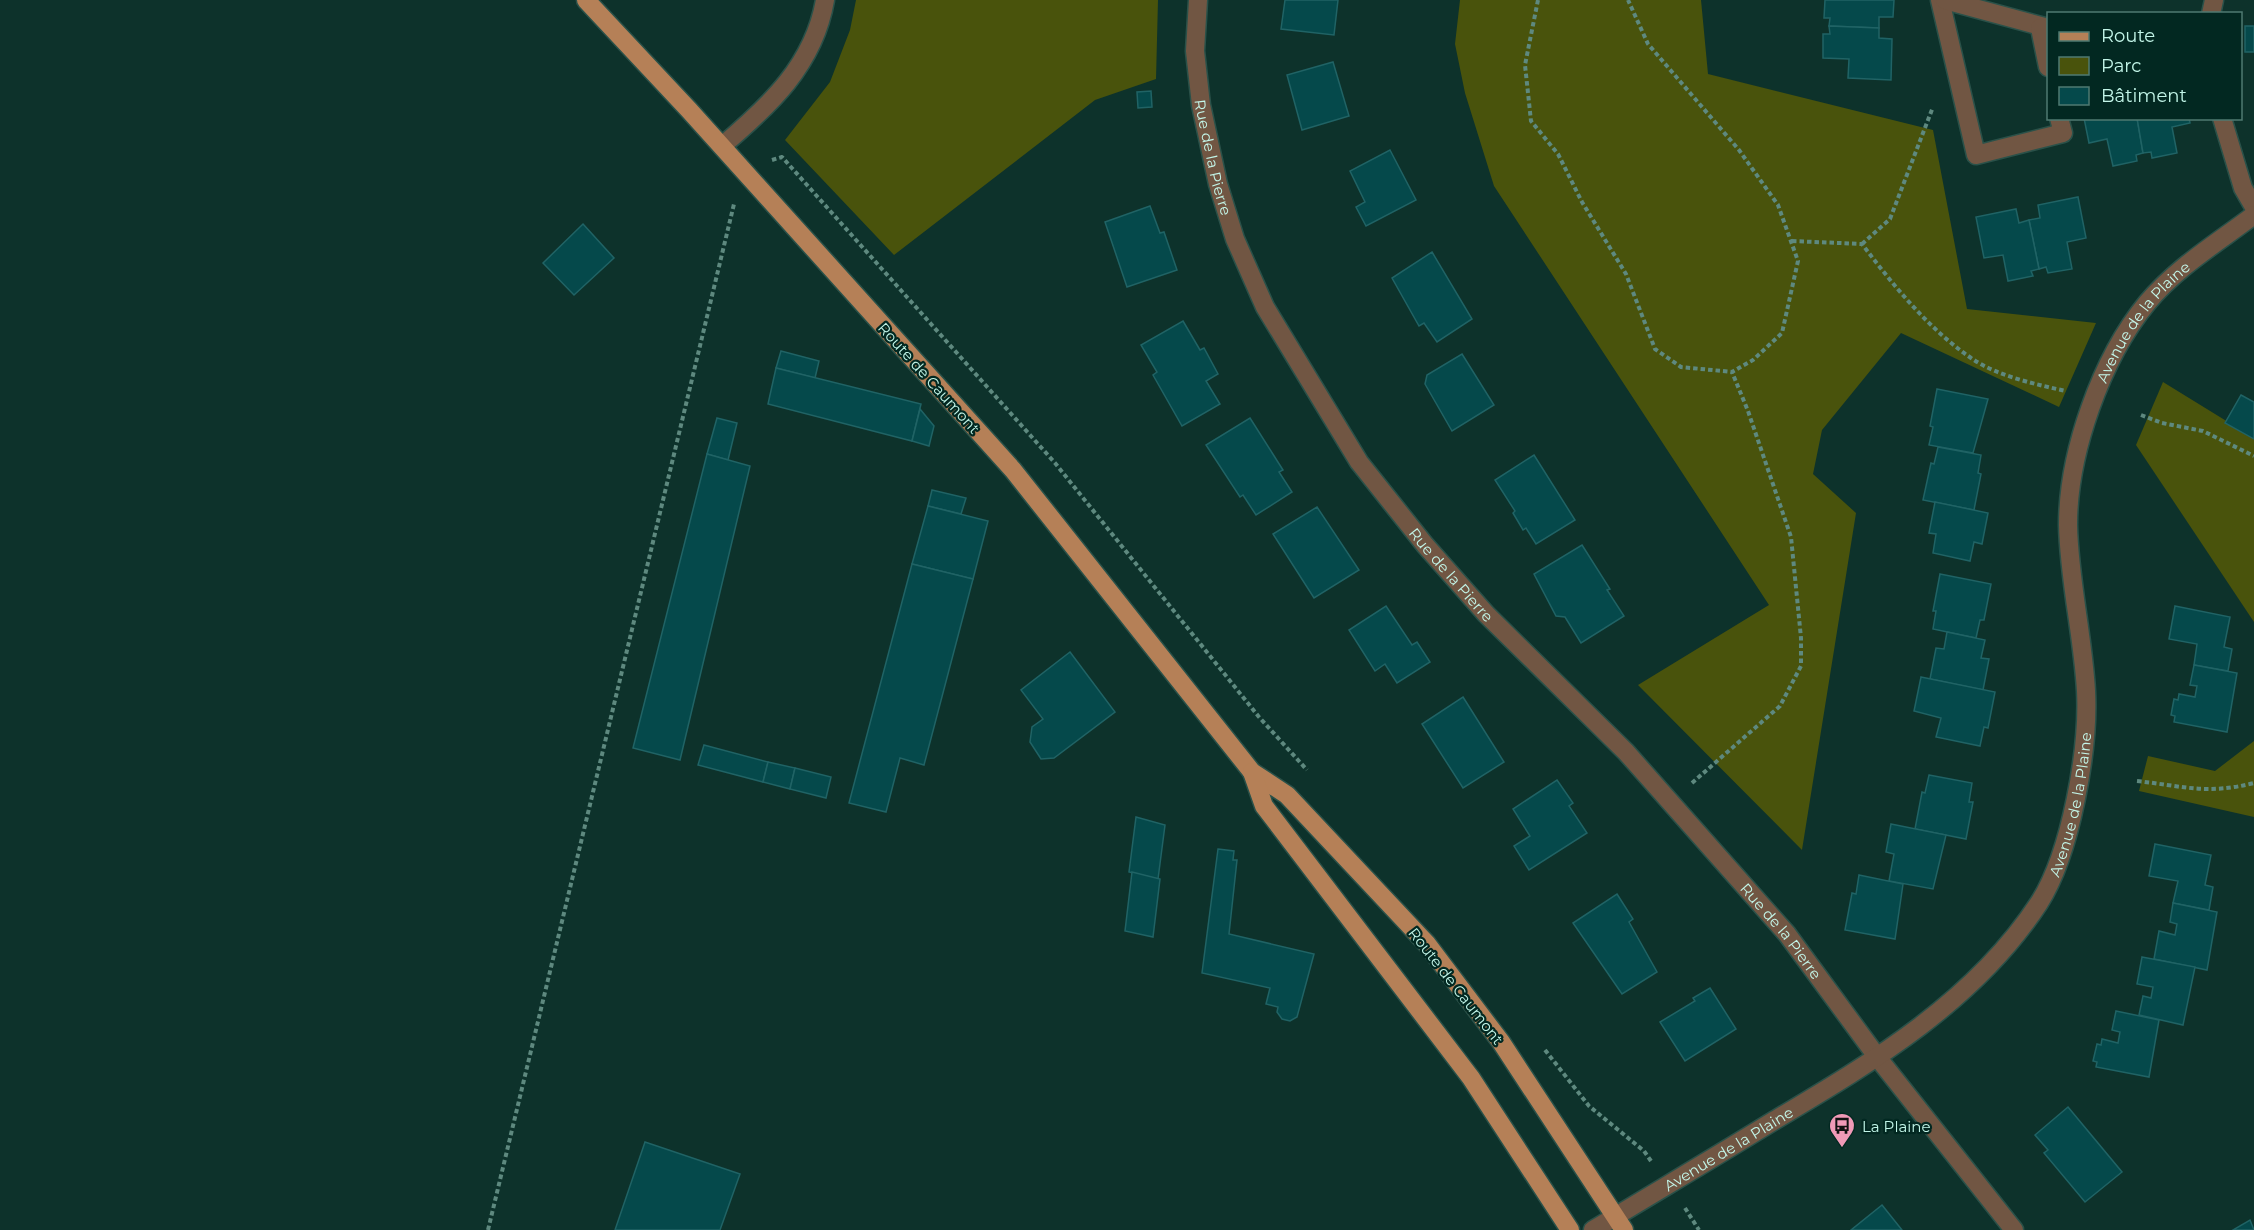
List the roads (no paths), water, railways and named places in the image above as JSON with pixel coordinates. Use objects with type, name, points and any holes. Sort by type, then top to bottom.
[{"type":"main road","name":"Route de Caumont","points":[[586,0],[722,146],[1013,470],[1252,772],[1287,795],[1427,944],[1501,1042],[1619,1223]]},
{"type":"main road","name":"Route de Caumont","points":[[1252,772],[1264,806],[1471,1078],[1570,1230]]},
{"type":"street","points":[[722,146],[768,107],[791,78],[810,49],[825,0]]},
{"type":"street","name":"Rue de la Pierre","points":[[1198,0],[1195,51],[1200,94],[1218,184],[1234,240],[1265,307],[1359,462],[1425,545],[1486,614],[1626,752],[1787,934],[1878,1058],[2014,1230]]},
{"type":"street","points":[[1940,0],[1976,155],[2063,133],[2060,120]]},
{"type":"street","points":[[1945,0],[2044,28],[2047,52]]},
{"type":"street","points":[[2223,120],[2243,188],[2254,207]]},
{"type":"street","name":"Avenue de la Plaine","points":[[1593,1230],[1619,1223],[1878,1058],[1973,984],[2009,946],[2042,899],[2066,842],[2081,780],[2086,694],[2068,527],[2071,485],[2092,399],[2108,365],[2145,306],[2173,274],[2254,215]]},
{"type":"place","name":"La Plaine","points":[[1842,1149]]}]
